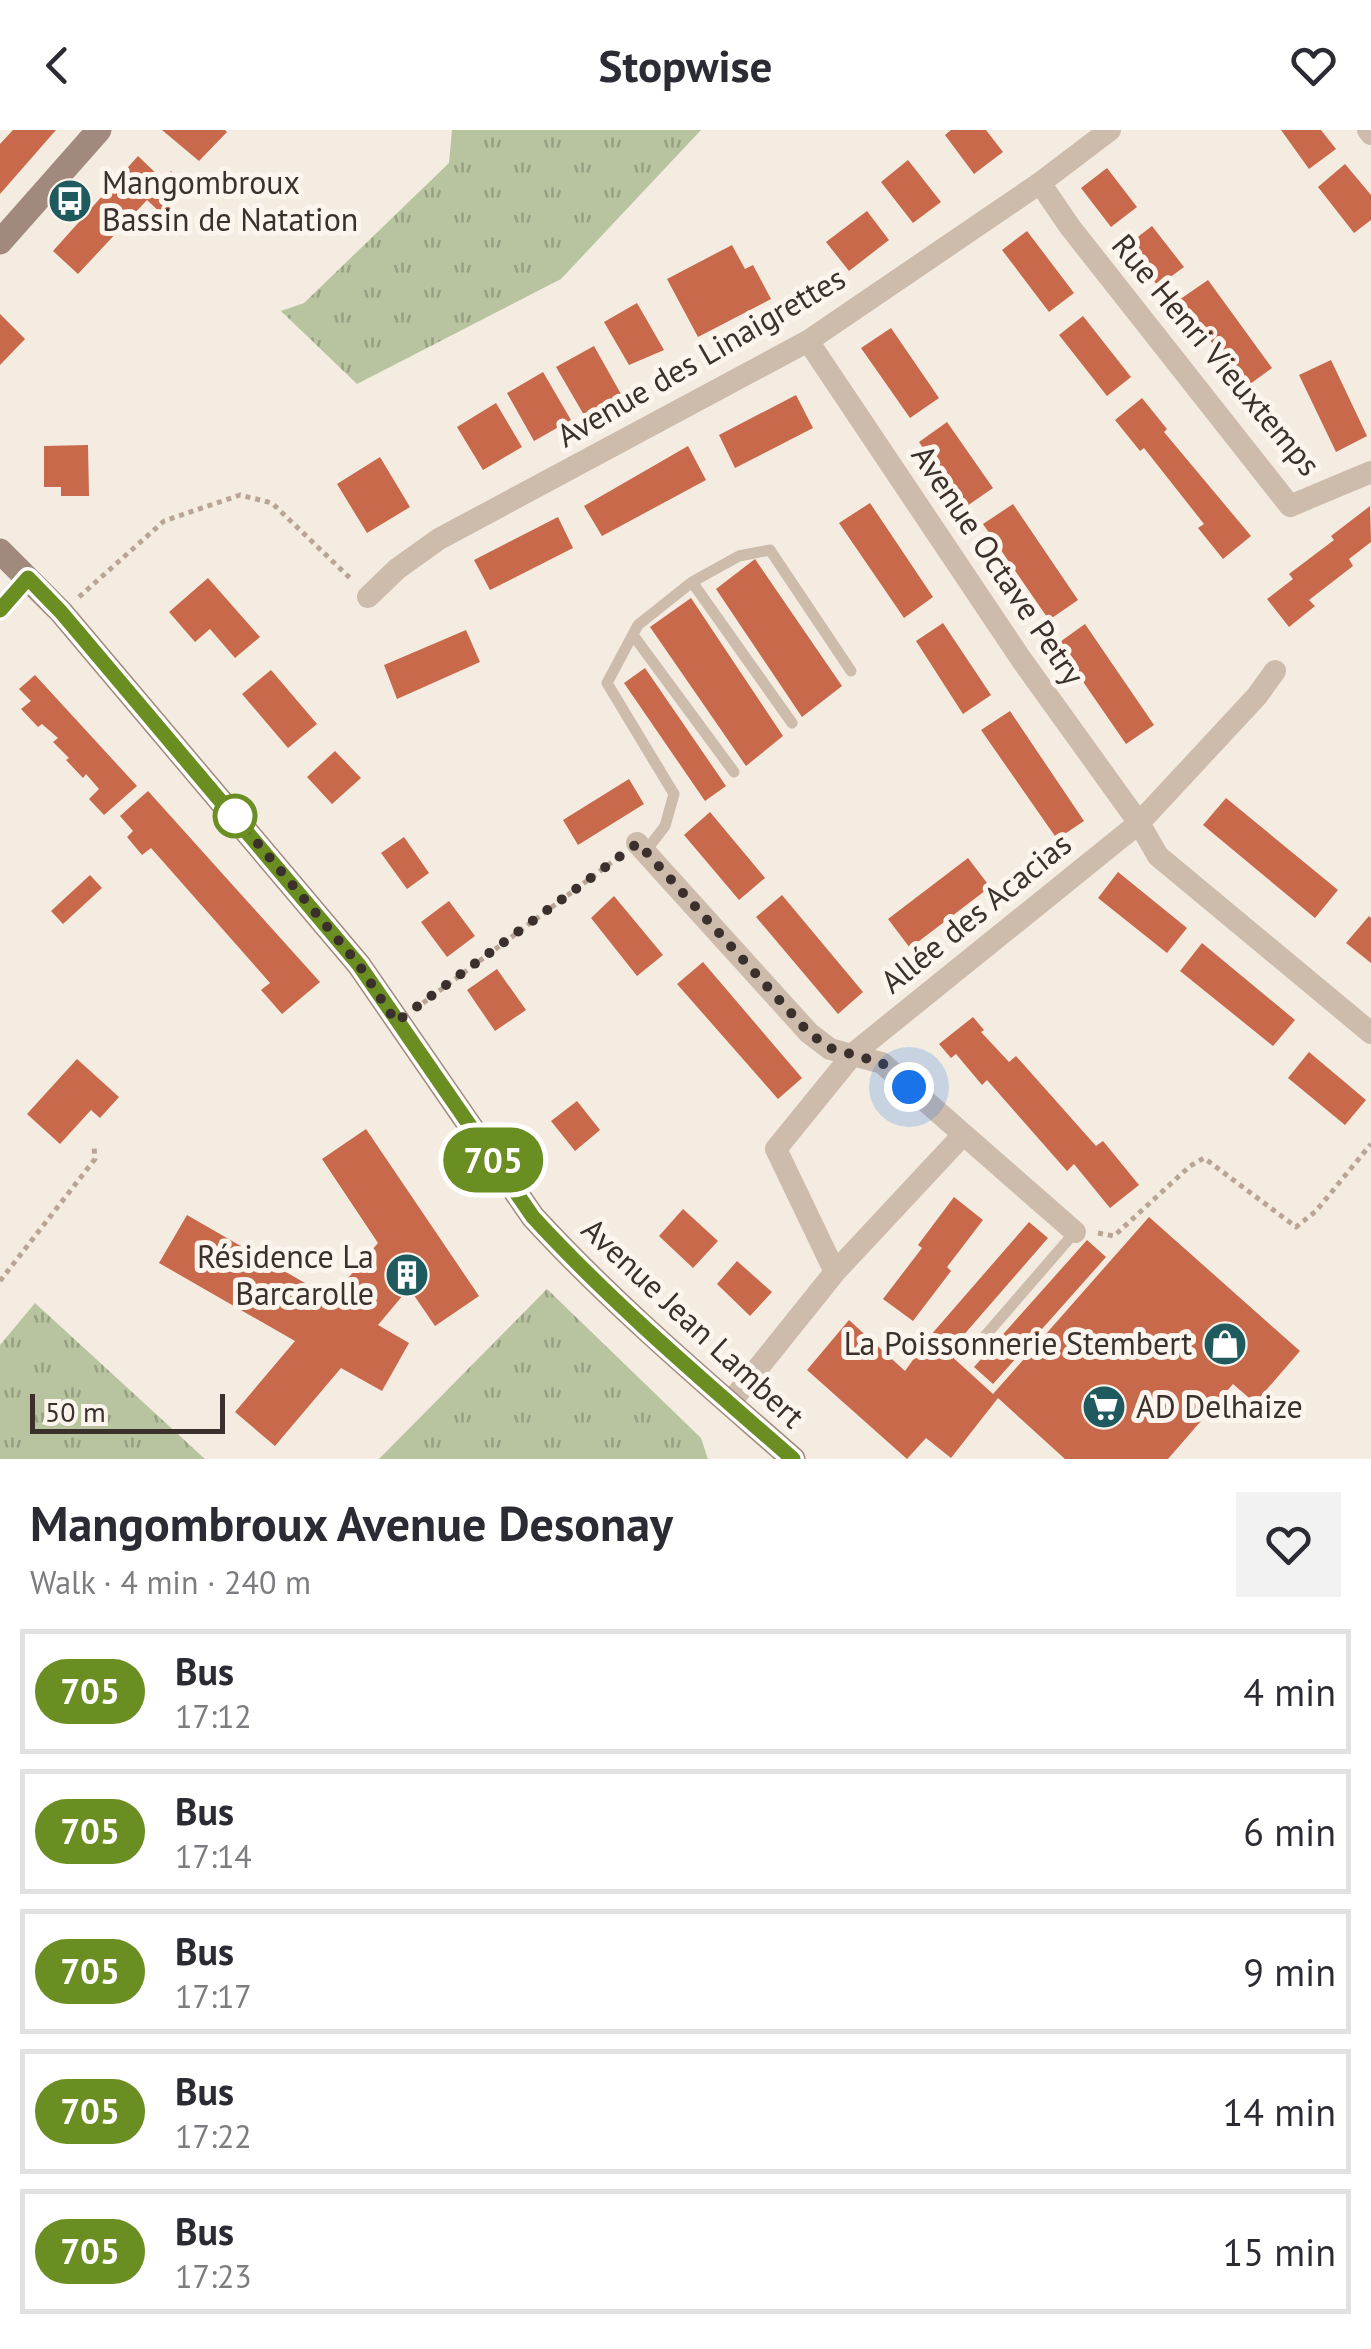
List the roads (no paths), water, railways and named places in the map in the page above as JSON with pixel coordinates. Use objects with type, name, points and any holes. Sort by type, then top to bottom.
[{"type":"main road","points":[[0,242],[99,130]]},
{"type":"main road","name":"Avenue Jean Lambert","points":[[0,549],[61,612],[346,950],[533,1217],[566,1253],[793,1459]]},
{"type":"street","name":"Avenue des Linaigrettes","points":[[368,596],[440,538],[808,342],[1110,130]]},
{"type":"street","name":"Rue Henri Vieuxtemps","points":[[1040,182],[1081,242],[1290,506],[1371,472]]},
{"type":"street","name":"Avenue Octave Petry","points":[[808,342],[1022,659],[1139,822],[1158,856],[1371,1033]]},
{"type":"street","points":[[0,610],[28,578]]},
{"type":"street","points":[[1139,822],[1276,671]]},
{"type":"street","name":"Allée des Acacias","points":[[835,1272],[776,1148],[854,1053],[1139,822]]},
{"type":"street","points":[[641,848],[809,1033],[830,1048],[882,1063],[1076,1232]]},
{"type":"street","points":[[730,1404],[835,1272],[962,1136]]},
{"type":"lane","points":[[641,848],[665,826],[674,794],[607,684],[638,625],[692,582],[739,556],[770,550],[850,671]]},
{"type":"lane","points":[[692,582],[792,723]]},
{"type":"lane","points":[[632,636],[734,772]]},
{"type":"lane","points":[[972,1350],[1076,1232]]},
{"type":"place","name":"Mangombroux Bassin de Natation","points":[[70,201]]},
{"type":"place","name":"Résidence La Barcarolle","points":[[407,1275]]},
{"type":"place","name":"La Poissonnerie Stembert","points":[[1225,1344]]},
{"type":"place","name":"AD Delhaize","points":[[1104,1407]]}]
